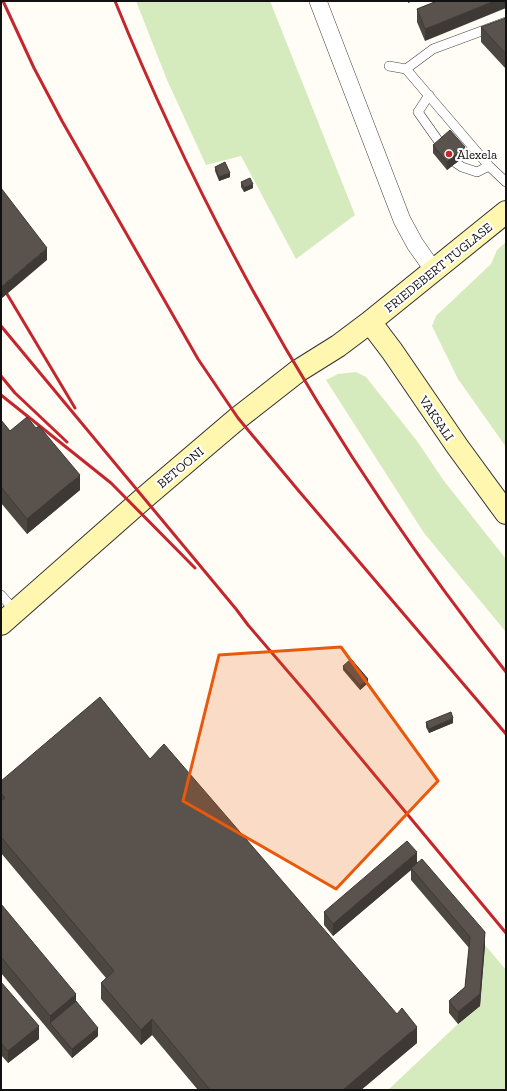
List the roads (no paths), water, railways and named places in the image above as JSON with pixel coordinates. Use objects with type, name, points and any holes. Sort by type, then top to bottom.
[{"type":"street","points":[[318,1],[402,220],[415,244],[434,271]]},
{"type":"street","name":"FRIEDEBERT TUGLASE","points":[[370,322],[506,212]]},
{"type":"street","name":"VAKSALI","points":[[370,322],[506,513]]},
{"type":"street","name":"BETOONI","points":[[8,618],[238,418],[298,371],[338,346],[370,322]]},
{"type":"lane","points":[[406,69],[433,49],[506,22]]},
{"type":"lane","points":[[389,66],[406,69],[489,166],[506,182]]},
{"type":"lane","points":[[429,96],[418,112],[442,146]]},
{"type":"lane","points":[[456,163],[462,167],[477,172],[489,166]]},
{"type":"lane","points":[[1,595],[8,618]]},
{"type":"railway","points":[[3,1],[34,68],[62,121],[198,359],[238,418],[506,734]]},
{"type":"railway","points":[[115,1],[153,91],[195,179],[239,265],[287,350],[337,434],[391,515],[447,594],[506,672]]},
{"type":"railway","points":[[7,294],[75,408]]},
{"type":"railway","points":[[1,326],[248,625],[506,933]]},
{"type":"railway","points":[[1,376],[15,393],[67,442]]},
{"type":"railway","points":[[1,395],[111,483],[195,568]]},
{"type":"place","name":"Alexela","points":[[449,154]]}]
